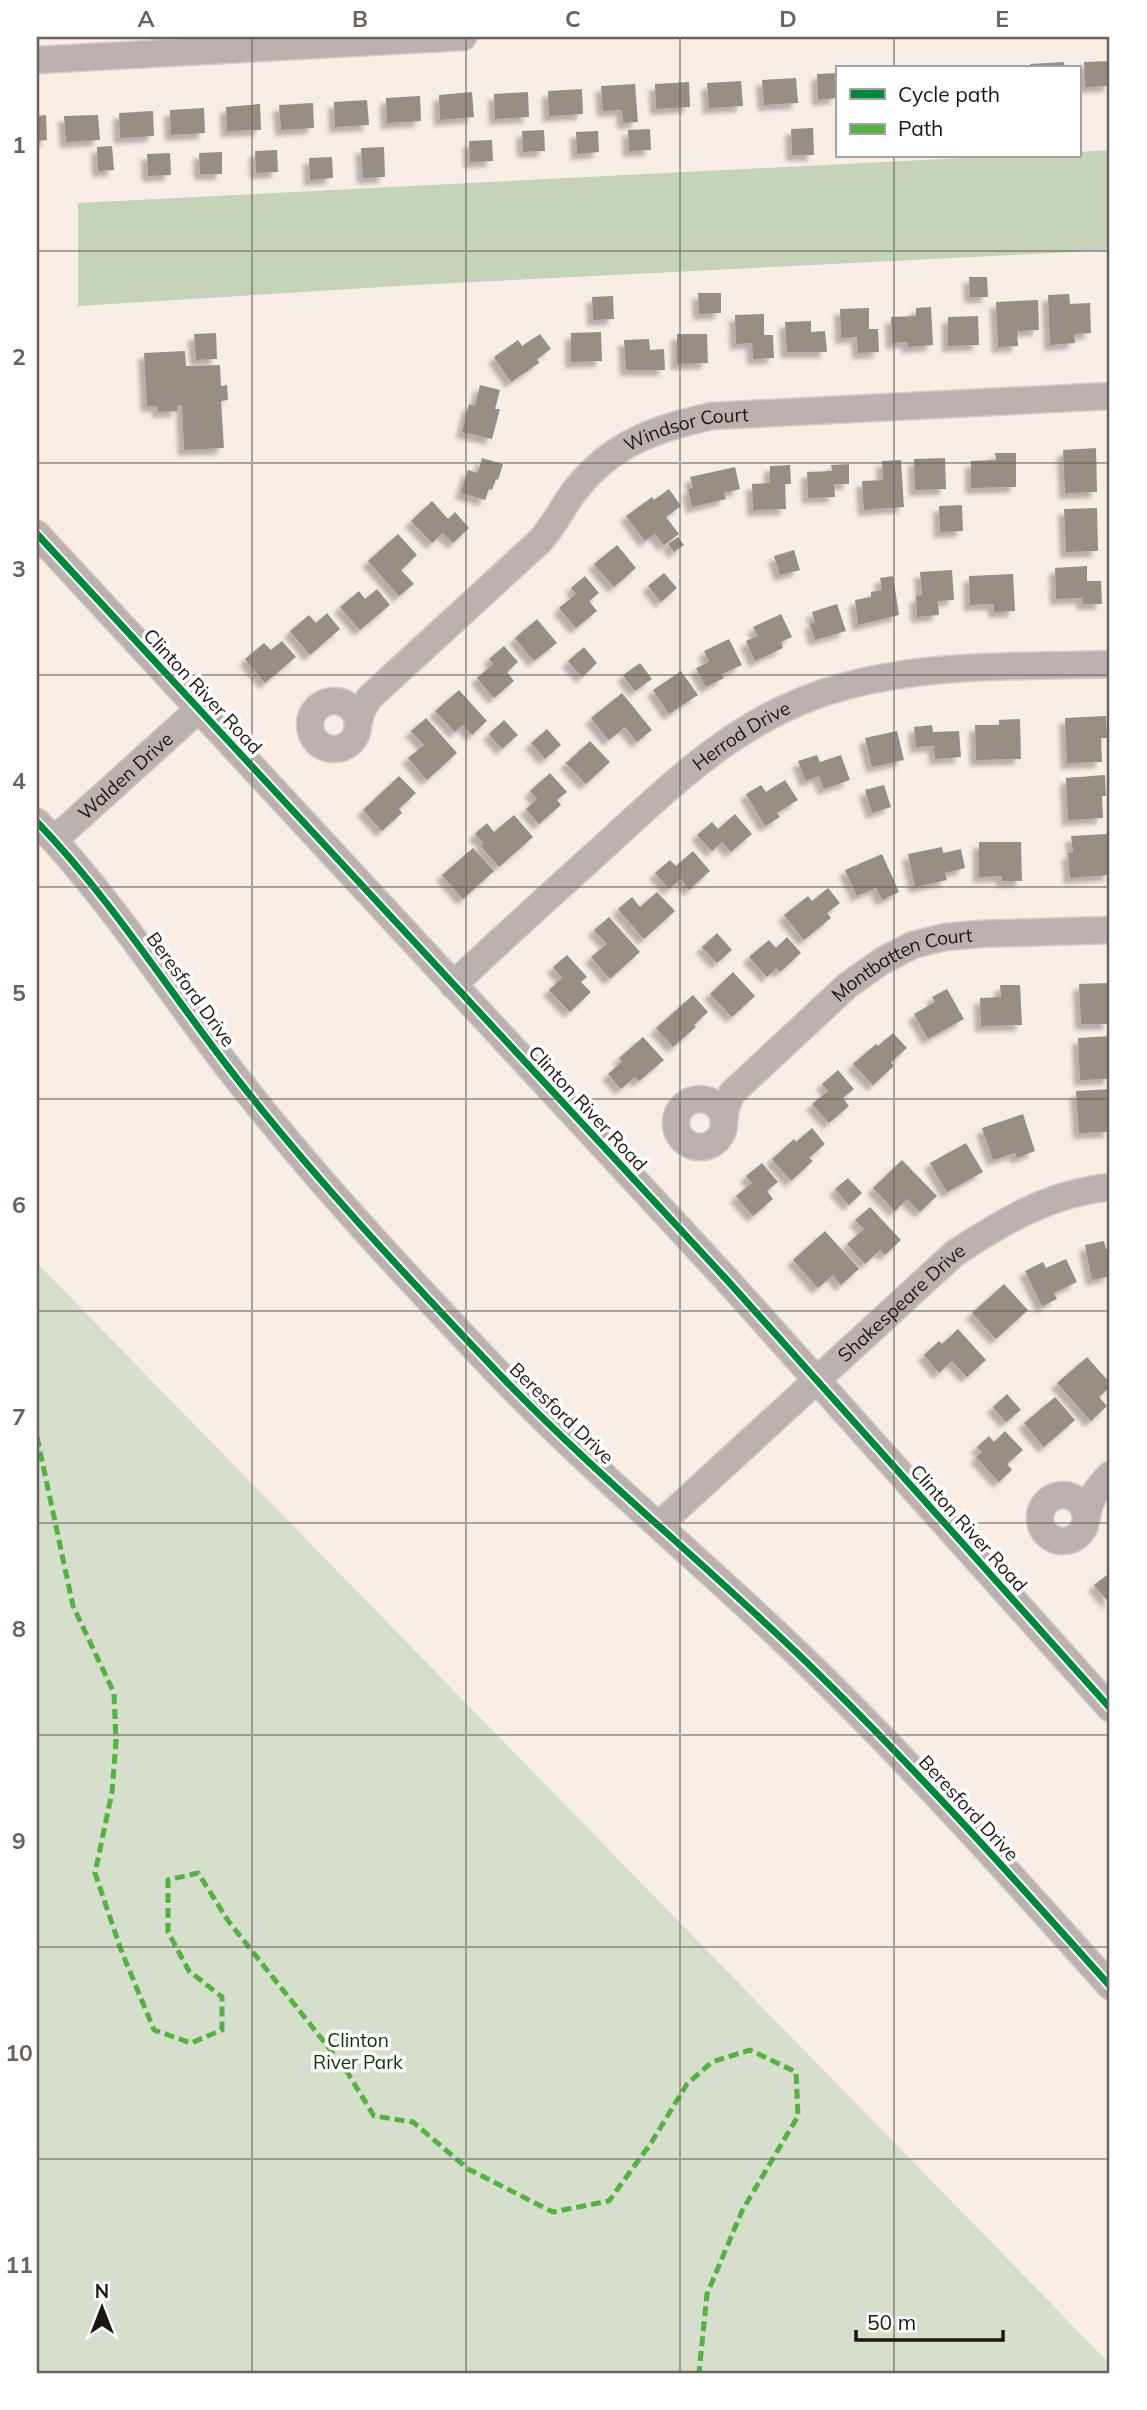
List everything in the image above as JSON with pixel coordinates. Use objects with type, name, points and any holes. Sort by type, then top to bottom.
[{"type":"street","points":[[37,60],[127,46],[463,37]]},
{"type":"street","name":"Windsor Court","points":[[369,698],[332,701],[318,708],[311,721],[313,736],[324,747],[340,748],[352,740],[361,712],[369,698],[551,530],[577,487],[590,474],[624,446],[651,432],[712,416],[1110,396]]},
{"type":"street","name":"Clinton River Road","points":[[37,534],[727,1280],[1110,1708]]},
{"type":"street","name":"Herrod Drive","points":[[453,985],[650,804],[724,742],[761,718],[845,686],[895,676],[963,668],[1110,664]]},
{"type":"street","points":[[340,702],[353,711],[358,725]]},
{"type":"street","name":"Walden Drive","points":[[45,831],[198,710]]},
{"type":"street","name":"Beresford Drive","points":[[45,831],[146,953],[229,1068],[341,1202],[505,1379],[800,1655],[923,1780],[1110,1986]]},
{"type":"street","name":"Montbatten Court","points":[[732,1093],[688,1103],[678,1114],[677,1129],[686,1142],[700,1147],[715,1142],[723,1129],[726,1107],[732,1093],[848,985],[882,961],[913,945],[945,937],[979,934],[1110,930]]},
{"type":"street","points":[[703,1100],[717,1107],[724,1121]]},
{"type":"street","name":"Shakespeare Drive","points":[[659,1525],[955,1253],[1005,1220],[1046,1202],[1110,1187]]},
{"type":"street","points":[[1103,1482],[1089,1503],[1083,1531],[1070,1540],[1055,1540],[1043,1531],[1040,1516],[1045,1502],[1052,1497],[1103,1482]]},
{"type":"street","points":[[1067,1494],[1081,1502],[1087,1516]]},
{"type":"green space","points":[[1110,150],[1110,250],[414,285],[78,306],[78,203],[962,158],[1080,158],[1080,152]]},
{"type":"green space","name":"Clinton River Park","points":[[37,1263],[1110,2364],[1110,2373],[37,2373]]},
{"type":"building","points":[[1110,61],[1110,86],[1085,87],[1084,62]]},
{"type":"building","points":[[1064,62],[1065,66],[1030,66]]},
{"type":"building","points":[[836,73],[836,98],[818,100],[817,74]]},
{"type":"building","points":[[796,78],[798,103],[764,105],[762,80]]},
{"type":"building","points":[[741,81],[743,106],[709,108],[707,83]]},
{"type":"building","points":[[689,82],[690,107],[656,109],[655,84]]},
{"type":"building","points":[[635,84],[638,122],[623,123],[622,110],[603,111],[601,86]]},
{"type":"building","points":[[582,89],[583,114],[549,116],[548,91]]},
{"type":"building","points":[[472,92],[474,117],[440,120],[439,95]]},
{"type":"building","points":[[528,92],[529,117],[495,119],[494,94]]},
{"type":"building","points":[[420,96],[421,121],[387,123],[386,98]]},
{"type":"building","points":[[367,100],[369,125],[335,127],[334,102]]},
{"type":"building","points":[[313,103],[314,128],[281,130],[279,105]]},
{"type":"building","points":[[260,104],[261,130],[227,131],[226,107]]},
{"type":"building","points":[[204,108],[205,133],[171,135],[170,110]]},
{"type":"building","points":[[153,111],[154,136],[120,138],[119,113]]},
{"type":"building","points":[[46,115],[47,140],[37,141],[37,116]]},
{"type":"building","points":[[98,115],[100,140],[66,142],[64,116]]},
{"type":"building","points":[[813,128],[814,155],[792,155],[791,129]]},
{"type":"building","points":[[650,129],[651,150],[629,151],[628,130]]},
{"type":"building","points":[[544,130],[545,151],[523,152],[522,131]]},
{"type":"building","points":[[598,131],[599,152],[577,154],[576,132]]},
{"type":"building","points":[[492,140],[493,161],[470,162],[469,141]]},
{"type":"building","points":[[112,146],[114,170],[98,171],[97,147]]},
{"type":"building","points":[[384,147],[385,177],[363,178],[361,148]]},
{"type":"building","points":[[277,150],[278,172],[256,173],[255,151]]},
{"type":"building","points":[[222,152],[222,174],[200,174],[199,153]]},
{"type":"building","points":[[170,153],[171,175],[148,176],[147,154]]},
{"type":"building","points":[[332,157],[333,178],[310,180],[309,158]]},
{"type":"building","points":[[969,277],[987,277],[988,297],[970,297]]},
{"type":"building","points":[[698,293],[721,293],[721,313],[699,314]]},
{"type":"building","points":[[1069,294],[1070,304],[1090,303],[1091,333],[1074,334],[1075,343],[1050,345],[1048,295]]},
{"type":"building","points":[[613,296],[614,319],[593,320],[592,297]]},
{"type":"building","points":[[1038,300],[1039,330],[1017,331],[1018,346],[998,347],[996,302]]},
{"type":"building","points":[[931,307],[933,345],[908,347],[907,342],[892,343],[891,317],[916,316],[916,308]]},
{"type":"building","points":[[869,308],[869,329],[878,329],[879,352],[858,353],[857,337],[841,338],[840,309]]},
{"type":"building","points":[[764,314],[764,335],[773,335],[774,358],[753,359],[752,343],[736,344],[735,315]]},
{"type":"building","points":[[978,316],[979,345],[948,346],[948,317]]},
{"type":"building","points":[[811,321],[811,332],[825,331],[827,352],[787,352],[785,322]]},
{"type":"building","points":[[601,332],[602,361],[571,362],[571,333]]},
{"type":"building","points":[[216,333],[217,359],[196,360],[194,334]]},
{"type":"building","points":[[540,334],[551,349],[537,359],[539,363],[511,382],[494,357],[518,340],[522,346]]},
{"type":"building","points":[[677,334],[707,334],[708,363],[677,364]]},
{"type":"building","points":[[649,339],[650,350],[664,349],[665,370],[626,370],[624,340]]},
{"type":"building","points":[[185,351],[186,366],[220,365],[221,386],[227,385],[228,400],[221,401],[224,448],[184,450],[182,405],[177,405],[177,411],[158,412],[158,406],[147,406],[144,353]]},
{"type":"building","points":[[480,385],[500,390],[495,409],[500,409],[492,439],[462,432],[469,404],[475,406]]},
{"type":"building","points":[[1096,448],[1097,492],[1065,493],[1063,450]]},
{"type":"building","points":[[995,453],[1016,453],[1016,487],[971,488],[971,461],[996,460]]},
{"type":"building","points":[[482,458],[503,464],[498,480],[496,479],[492,490],[489,489],[485,500],[461,493],[468,470],[478,473]]},
{"type":"building","points":[[945,458],[946,489],[915,490],[914,459]]},
{"type":"building","points":[[901,460],[904,507],[864,510],[862,481],[883,480],[882,461]]},
{"type":"building","points":[[849,464],[849,484],[834,484],[835,497],[808,498],[807,472],[832,471],[831,465]]},
{"type":"building","points":[[790,465],[791,484],[785,484],[786,509],[753,510],[752,484],[770,483],[770,466]]},
{"type":"building","points":[[735,467],[740,489],[724,493],[726,499],[692,507],[688,489],[693,488],[690,477]]},
{"type":"building","points":[[669,489],[681,506],[666,517],[679,534],[664,545],[655,534],[645,541],[626,516],[652,497],[654,500]]},
{"type":"building","points":[[432,501],[448,519],[455,512],[469,528],[453,543],[443,533],[432,543],[411,521]]},
{"type":"building","points":[[962,505],[963,531],[940,532],[939,506]]},
{"type":"building","points":[[1097,508],[1098,551],[1066,552],[1064,509]]},
{"type":"building","points":[[398,534],[417,555],[401,570],[414,584],[399,596],[368,561]]},
{"type":"building","points":[[678,537],[684,545],[674,552],[668,544]]},
{"type":"building","points":[[617,545],[636,568],[614,587],[594,564]]},
{"type":"building","points":[[794,550],[800,570],[780,575],[774,556]]},
{"type":"building","points":[[1087,566],[1087,581],[1101,581],[1102,604],[1083,604],[1082,598],[1056,599],[1055,568]]},
{"type":"building","points":[[952,570],[954,600],[938,601],[939,615],[917,617],[916,596],[922,595],[920,572]]},
{"type":"building","points":[[664,573],[677,588],[661,602],[648,586]]},
{"type":"building","points":[[1013,574],[1015,611],[994,612],[994,604],[970,605],[969,576]]},
{"type":"building","points":[[585,576],[599,593],[589,601],[597,611],[576,628],[559,608],[576,594],[571,588]]},
{"type":"building","points":[[893,576],[899,615],[858,625],[855,600],[871,597],[871,592],[882,590],[880,578]]},
{"type":"building","points":[[377,589],[390,605],[360,630],[340,607],[359,591],[365,599]]},
{"type":"building","points":[[837,604],[846,631],[815,640],[810,624],[815,622],[812,612]]},
{"type":"building","points":[[327,613],[340,629],[310,655],[290,631],[309,615],[316,623]]},
{"type":"building","points":[[781,614],[792,637],[781,642],[783,648],[755,661],[746,641],[758,636],[753,627]]},
{"type":"building","points":[[537,619],[557,643],[534,661],[515,638]]},
{"type":"building","points":[[729,639],[742,665],[722,674],[724,678],[706,687],[696,668],[709,662],[704,651]]},
{"type":"building","points":[[282,641],[296,657],[265,683],[245,659],[264,643],[271,650]]},
{"type":"building","points":[[504,646],[518,662],[507,672],[514,681],[494,698],[477,678],[493,664],[489,659]]},
{"type":"building","points":[[584,647],[597,663],[582,677],[568,661]]},
{"type":"building","points":[[640,663],[652,679],[635,691],[623,675]]},
{"type":"building","points":[[681,671],[698,695],[669,714],[653,690]]},
{"type":"building","points":[[459,690],[487,721],[472,735],[463,725],[455,732],[435,711]]},
{"type":"building","points":[[622,693],[652,730],[637,742],[625,727],[609,740],[591,718]]},
{"type":"building","points":[[1106,716],[1107,738],[1101,738],[1102,762],[1067,763],[1065,718]]},
{"type":"building","points":[[426,718],[457,753],[427,780],[408,758],[424,745],[411,731]]},
{"type":"building","points":[[1020,719],[1021,759],[976,760],[975,725],[999,725],[999,720]]},
{"type":"building","points":[[504,720],[518,735],[502,749],[489,734]]},
{"type":"building","points":[[932,725],[933,732],[959,731],[961,757],[935,759],[934,746],[916,747],[914,727]]},
{"type":"building","points":[[547,729],[561,745],[545,759],[531,743]]},
{"type":"building","points":[[897,731],[904,760],[872,767],[865,738]]},
{"type":"building","points":[[590,741],[610,762],[586,784],[566,763]]},
{"type":"building","points":[[817,755],[820,762],[841,755],[850,780],[824,789],[819,776],[806,781],[798,761]]},
{"type":"building","points":[[550,773],[567,792],[557,800],[561,805],[539,824],[526,809],[537,799],[530,791]]},
{"type":"building","points":[[1105,775],[1103,818],[1068,820],[1066,778]]},
{"type":"building","points":[[399,776],[416,793],[399,809],[402,813],[382,831],[363,810]]},
{"type":"building","points":[[785,780],[798,800],[777,813],[780,817],[765,826],[746,794],[761,785],[766,792]]},
{"type":"building","points":[[884,785],[891,807],[872,813],[865,790]]},
{"type":"building","points":[[735,814],[752,834],[731,852],[722,842],[712,851],[697,835],[712,822],[718,829]]},
{"type":"building","points":[[514,815],[533,837],[499,867],[481,846],[484,843],[475,834],[487,823],[494,832]]},
{"type":"building","points":[[1107,834],[1110,875],[1070,878],[1068,853],[1073,852],[1071,836]]},
{"type":"building","points":[[979,842],[1021,842],[1022,881],[1002,881],[1002,876],[979,877]]},
{"type":"building","points":[[942,847],[943,853],[961,849],[965,868],[945,873],[947,880],[915,887],[908,854]]},
{"type":"building","points":[[473,848],[494,871],[463,899],[442,875]]},
{"type":"building","points":[[693,851],[710,871],[689,890],[681,879],[669,889],[655,873],[670,860],[676,866]]},
{"type":"building","points":[[882,854],[899,892],[882,900],[876,888],[857,896],[845,870]]},
{"type":"building","points":[[828,888],[840,903],[827,913],[831,918],[804,940],[784,915],[808,896],[812,901]]},
{"type":"building","points":[[657,892],[675,911],[644,939],[618,909],[632,897],[640,907]]},
{"type":"building","points":[[609,917],[640,952],[610,979],[591,957],[607,944],[594,930]]},
{"type":"building","points":[[717,933],[732,950],[717,963],[702,947]]},
{"type":"building","points":[[787,937],[801,953],[780,972],[776,968],[767,977],[749,957],[769,940],[776,948]]},
{"type":"building","points":[[567,955],[587,977],[581,982],[591,992],[570,1012],[549,990],[562,978],[553,967]]},
{"type":"building","points":[[733,972],[755,996],[732,1017],[710,994]]},
{"type":"building","points":[[1110,983],[1109,1024],[1081,1024],[1079,984]]},
{"type":"building","points":[[1000,985],[1020,985],[1022,1025],[981,1026],[980,998],[1001,997]]},
{"type":"building","points":[[947,989],[964,1019],[928,1039],[914,1014],[935,1002],[932,997]]},
{"type":"building","points":[[693,995],[708,1012],[694,1025],[696,1027],[673,1047],[656,1028]]},
{"type":"building","points":[[893,1033],[907,1048],[891,1062],[894,1066],[873,1085],[853,1064]]},
{"type":"building","points":[[1110,1036],[1110,1079],[1080,1080],[1078,1038]]},
{"type":"building","points":[[643,1037],[664,1060],[639,1081],[635,1077],[621,1089],[608,1074],[622,1062],[619,1058]]},
{"type":"building","points":[[838,1070],[854,1089],[843,1098],[849,1106],[829,1123],[812,1104],[828,1091],[822,1084]]},
{"type":"building","points":[[1110,1089],[1110,1132],[1079,1133],[1076,1091]]},
{"type":"building","points":[[1023,1114],[1035,1151],[1017,1158],[1015,1153],[993,1160],[982,1128]]},
{"type":"building","points":[[812,1128],[825,1144],[809,1158],[813,1161],[791,1181],[772,1159],[794,1139],[796,1142]]},
{"type":"building","points":[[966,1143],[983,1172],[947,1192],[930,1163]]},
{"type":"building","points":[[902,1160],[937,1196],[920,1212],[907,1199],[895,1211],[873,1188]]},
{"type":"building","points":[[762,1163],[778,1182],[767,1191],[773,1199],[753,1216],[736,1196],[752,1183],[746,1176]]},
{"type":"building","points":[[848,1178],[862,1193],[849,1205],[835,1189]]},
{"type":"building","points":[[870,1207],[901,1240],[885,1255],[880,1250],[865,1264],[847,1244],[864,1229],[855,1220]]},
{"type":"building","points":[[825,1231],[859,1269],[841,1285],[833,1275],[818,1288],[793,1260]]},
{"type":"building","points":[[1104,1241],[1106,1249],[1110,1248],[1110,1276],[1092,1280],[1085,1245]]},
{"type":"building","points":[[1066,1259],[1077,1282],[1054,1293],[1057,1299],[1042,1306],[1025,1271],[1043,1262],[1046,1268]]},
{"type":"building","points":[[1004,1284],[1028,1310],[996,1339],[972,1313]]},
{"type":"building","points":[[958,1329],[986,1360],[967,1377],[952,1361],[939,1373],[924,1355],[939,1341],[942,1344]]},
{"type":"building","points":[[1087,1357],[1110,1383],[1110,1387],[1099,1397],[1107,1406],[1091,1421],[1057,1383]]},
{"type":"building","points":[[1007,1394],[1021,1410],[1006,1422],[993,1407]]},
{"type":"building","points":[[1055,1397],[1075,1420],[1044,1447],[1024,1423]]},
{"type":"building","points":[[1005,1431],[1023,1450],[1007,1464],[1012,1470],[999,1482],[976,1457],[982,1452],[977,1447],[989,1436],[994,1442]]},
{"type":"building","points":[[1107,1575],[1110,1577],[1110,1604],[1094,1585]]},
{"type":"marked path","points":[[37,1437],[73,1606],[114,1693],[116,1741],[112,1792],[95,1873],[121,1950],[154,2030],[191,2043],[222,2030],[222,1997],[189,1971],[168,1932],[168,1880],[198,1873],[229,1922],[344,2067],[374,2116],[413,2122],[468,2169],[553,2212],[609,2201],[651,2143],[687,2084],[712,2062],[750,2050],[796,2072],[798,2116],[742,2211],[707,2294],[699,2373]]},
{"type":"cycle path","points":[[37,534],[727,1280],[1110,1708]]},
{"type":"cycle path","points":[[37,822],[88,880],[260,1108],[396,1264],[538,1413],[840,1695],[958,1817],[1110,1986]]}]
